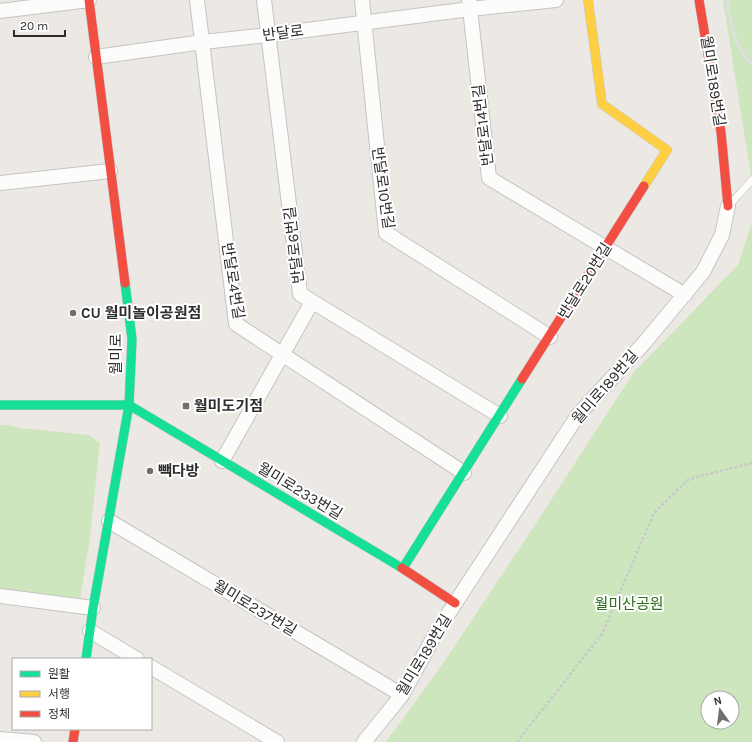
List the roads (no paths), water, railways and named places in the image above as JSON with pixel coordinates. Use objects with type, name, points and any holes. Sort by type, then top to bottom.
[{"type":"street","points":[[0,11],[89,0]]},
{"type":"street","name":"월미로","points":[[86,658],[93,608],[129,405],[132,339],[89,0]]},
{"type":"street","points":[[197,0],[203,42]]},
{"type":"street","name":"반달로6번길","points":[[264,0],[300,294],[500,416]]},
{"type":"street","points":[[362,0],[364,23]]},
{"type":"street","points":[[469,4],[556,0]]},
{"type":"street","name":"반달로20번길","points":[[403,568],[667,150],[602,104],[588,0]]},
{"type":"street","name":"월미로189번길","points":[[364,742],[402,695],[437,631],[578,415],[685,295],[703,272],[722,236],[728,206],[721,132],[699,0]]},
{"type":"street","name":"반달로","points":[[96,56],[364,23],[469,4]]},
{"type":"street","name":"반달로14번길","points":[[469,4],[489,178],[606,248]]},
{"type":"street","name":"반달로10번길","points":[[364,23],[386,233],[550,337]]},
{"type":"street","name":"반달로4번길","points":[[203,42],[236,324],[464,473]]},
{"type":"street","points":[[0,183],[110,171]]},
{"type":"street","points":[[606,248],[685,295]]},
{"type":"street","points":[[222,460],[312,302]]},
{"type":"street","points":[[0,405],[129,405]]},
{"type":"street","name":"월미로233번길","points":[[129,405],[403,568],[455,603]]},
{"type":"street","name":"월미로237번길","points":[[108,521],[402,695]]},
{"type":"street","points":[[0,596],[93,608]]},
{"type":"street","points":[[90,631],[135,658]]},
{"type":"street","points":[[152,668],[277,742]]},
{"type":"street","points":[[73,742],[75,730]]},
{"type":"street","points":[[0,740],[34,742]]},
{"type":"lane","points":[[728,206],[752,180]]},
{"type":"railway","points":[[727,0],[737,43],[746,58],[752,64]]},
{"type":"place","name":"CU 월미놀이공원점","points":[[73,313]]},
{"type":"place","name":"월미도기점","points":[[186,406]]},
{"type":"place","name":"빽다방","points":[[150,471]]},
{"type":"park label","name":"월미산공원","points":[[629,604]]}]
